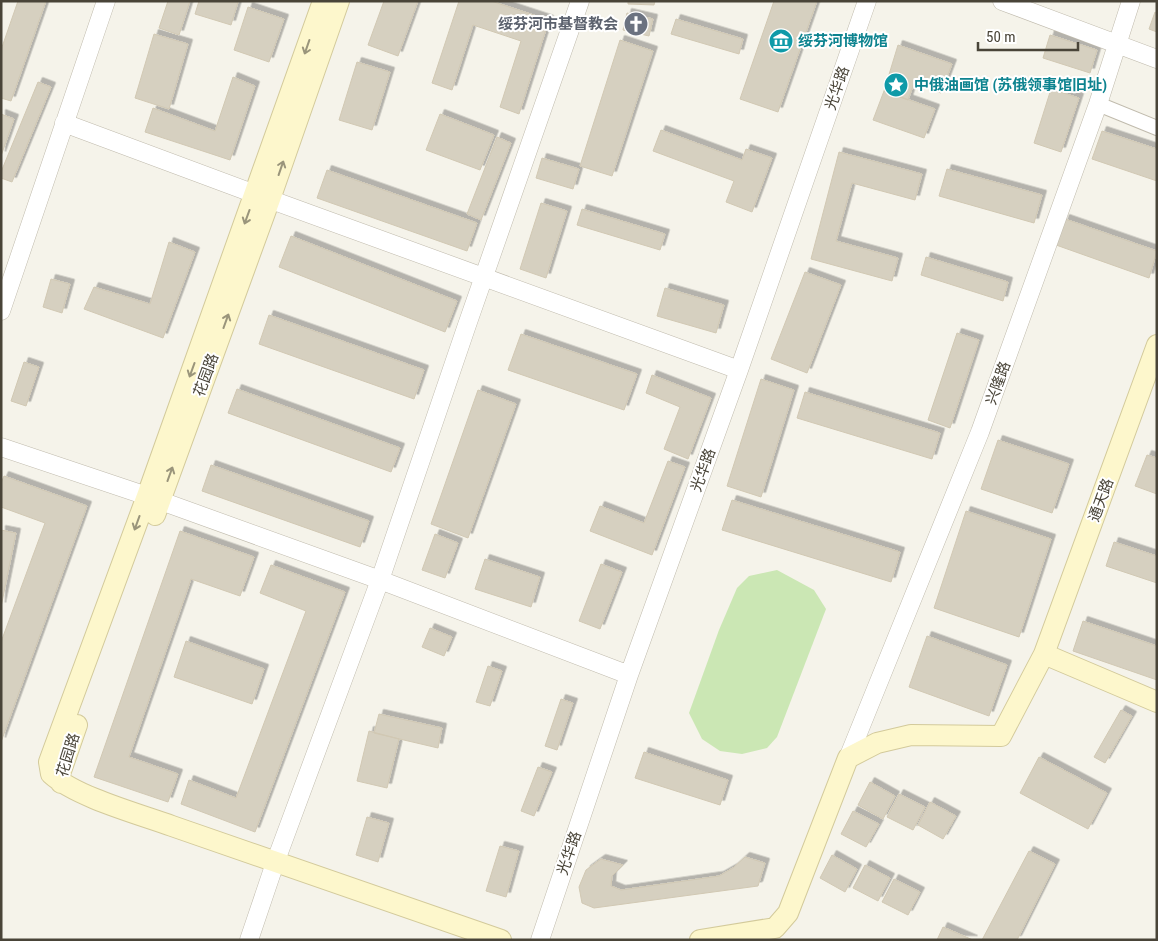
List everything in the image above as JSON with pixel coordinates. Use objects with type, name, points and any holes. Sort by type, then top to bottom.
[{"type":"main road","name":"花园路","points":[[263,197],[323,1]]},
{"type":"main road","name":"花园路","points":[[275,863],[101,800],[61,783],[51,774],[50,762],[153,499],[263,197],[339,1]]},
{"type":"main road","name":"通天路","points":[[848,758],[877,743],[911,735],[1001,736],[1044,654],[1157,345]]},
{"type":"main road","points":[[1044,654],[1157,702]]},
{"type":"main road","points":[[700,940],[775,928],[788,913],[848,758]]},
{"type":"main road","points":[[275,863],[502,940]]},
{"type":"street","points":[[1,311],[106,1]]},
{"type":"street","points":[[249,940],[275,863],[380,580],[580,1]]},
{"type":"street","name":"光华路","points":[[540,940],[629,675],[739,370],[868,1]]},
{"type":"street","points":[[1002,1],[1157,59]]},
{"type":"street","name":"兴隆路","points":[[848,758],[980,432],[1098,104],[1131,1]]},
{"type":"street","points":[[1098,104],[1157,128]]},
{"type":"street","points":[[64,123],[739,370]]},
{"type":"street","points":[[1,447],[380,580],[629,675]]},
{"type":"green space","points":[[777,570],[814,590],[826,609],[777,737],[767,748],[742,754],[720,751],[702,739],[689,713],[719,630],[737,588],[749,576]]},
{"type":"building","points":[[18,1],[46,1],[11,101],[1,98],[1,50]]},
{"type":"building","points":[[168,1],[190,1],[179,35],[159,28]]},
{"type":"building","points":[[199,1],[238,2],[231,25],[195,14]]},
{"type":"building","points":[[384,1],[418,1],[398,56],[368,45]]},
{"type":"building","points":[[459,1],[491,1],[549,20],[519,114],[500,107],[521,41],[473,25],[452,90],[432,83]]},
{"type":"building","points":[[628,1],[655,1],[654,5],[628,4]]},
{"type":"building","points":[[774,1],[817,1],[778,112],[740,99]]},
{"type":"building","points":[[248,7],[284,19],[269,62],[234,50]]},
{"type":"building","points":[[1155,12],[1157,13],[1157,32],[1149,29]]},
{"type":"building","points":[[627,13],[653,19],[649,36],[623,30]]},
{"type":"building","points":[[676,19],[743,39],[739,54],[671,34]]},
{"type":"building","points":[[154,34],[188,44],[169,109],[135,98]]},
{"type":"building","points":[[1050,35],[1097,50],[1090,73],[1043,58]]},
{"type":"building","points":[[620,40],[653,51],[612,176],[580,166]]},
{"type":"building","points":[[898,45],[952,64],[941,93],[914,83],[908,100],[884,91]]},
{"type":"building","points":[[357,62],[390,72],[372,130],[339,120]]},
{"type":"building","points":[[233,77],[255,86],[230,160],[145,132],[153,108],[215,131]]},
{"type":"building","points":[[38,82],[51,87],[12,182],[1,178],[1,172]]},
{"type":"building","points":[[1051,89],[1079,98],[1061,152],[1034,143]]},
{"type":"building","points":[[884,91],[935,109],[924,138],[873,120]]},
{"type":"building","points":[[1,114],[14,119],[1,156]]},
{"type":"building","points":[[440,114],[494,135],[480,170],[426,150]]},
{"type":"building","points":[[661,130],[742,160],[746,149],[772,158],[752,212],[726,202],[734,181],[653,151]]},
{"type":"building","points":[[1102,131],[1157,149],[1157,181],[1092,159]]},
{"type":"building","points":[[497,137],[511,143],[481,220],[467,214]]},
{"type":"building","points":[[839,152],[922,174],[915,200],[852,183],[836,241],[898,258],[892,281],[811,259]]},
{"type":"building","points":[[542,158],[579,169],[573,189],[536,178]]},
{"type":"building","points":[[947,169],[1042,195],[1034,223],[939,196]]},
{"type":"building","points":[[327,170],[477,223],[467,251],[317,198]]},
{"type":"building","points":[[541,203],[567,211],[546,278],[520,269]]},
{"type":"building","points":[[582,209],[665,234],[660,250],[577,225]]},
{"type":"building","points":[[1065,219],[1157,251],[1149,278],[1056,245]]},
{"type":"building","points":[[291,236],[457,301],[445,332],[279,267]]},
{"type":"building","points":[[169,242],[195,252],[163,338],[84,309],[94,287],[150,304]]},
{"type":"building","points":[[926,257],[1008,282],[1003,301],[921,275]]},
{"type":"building","points":[[805,272],[841,285],[807,373],[771,359]]},
{"type":"building","points":[[51,279],[70,284],[62,313],[43,307]]},
{"type":"building","points":[[665,288],[724,305],[716,333],[657,316]]},
{"type":"building","points":[[269,315],[424,370],[414,399],[259,344]]},
{"type":"building","points":[[957,333],[979,340],[950,428],[928,420]]},
{"type":"building","points":[[521,334],[637,374],[624,410],[508,370]]},
{"type":"building","points":[[24,362],[39,367],[26,406],[11,401]]},
{"type":"building","points":[[652,375],[711,398],[688,459],[664,449],[680,407],[646,393]]},
{"type":"building","points":[[761,379],[794,390],[761,497],[727,486]]},
{"type":"building","points":[[237,389],[400,448],[391,472],[228,413]]},
{"type":"building","points":[[478,390],[516,404],[468,538],[431,524]]},
{"type":"building","points":[[805,392],[940,433],[932,459],[797,418]]},
{"type":"building","points":[[998,440],[1069,464],[1052,513],[981,489]]},
{"type":"building","points":[[1147,455],[1157,458],[1157,494],[1135,486]]},
{"type":"building","points":[[668,461],[685,467],[652,555],[590,531],[600,506],[644,523]]},
{"type":"building","points":[[211,465],[369,521],[360,547],[202,491]]},
{"type":"building","points":[[4,476],[87,506],[1,742],[1,642],[45,523],[1,507],[1,483]]},
{"type":"building","points":[[732,500],[900,552],[891,582],[722,530]]},
{"type":"building","points":[[966,511],[1051,539],[1019,637],[934,608]]},
{"type":"building","points":[[1,530],[16,533],[1,607]]},
{"type":"building","points":[[180,531],[254,557],[240,596],[191,579],[129,757],[178,774],[168,802],[94,777]]},
{"type":"building","points":[[435,534],[458,543],[445,578],[422,570]]},
{"type":"building","points":[[1114,542],[1157,556],[1157,583],[1106,566]]},
{"type":"building","points":[[485,559],[540,577],[531,607],[475,589]]},
{"type":"building","points":[[601,564],[622,572],[600,629],[579,621]]},
{"type":"building","points":[[271,565],[345,592],[255,832],[181,804],[189,780],[236,798],[306,611],[260,593]]},
{"type":"building","points":[[1083,621],[1157,646],[1157,680],[1073,651]]},
{"type":"building","points":[[430,628],[452,637],[444,656],[422,647]]},
{"type":"building","points":[[927,636],[1007,665],[989,716],[909,687]]},
{"type":"building","points":[[186,641],[264,669],[252,704],[174,677]]},
{"type":"building","points":[[488,666],[502,671],[490,706],[476,702]]},
{"type":"building","points":[[561,699],[573,703],[557,750],[545,746]]},
{"type":"building","points":[[1121,710],[1132,716],[1105,763],[1094,757]]},
{"type":"building","points":[[379,714],[442,728],[438,748],[374,733]]},
{"type":"building","points":[[369,731],[399,739],[387,788],[357,781]]},
{"type":"building","points":[[644,752],[728,780],[720,805],[635,778]]},
{"type":"building","points":[[1039,757],[1107,793],[1088,829],[1020,793]]},
{"type":"building","points":[[538,767],[552,772],[534,816],[521,811]]},
{"type":"building","points":[[870,782],[895,796],[883,819],[858,805]]},
{"type":"building","points":[[899,794],[925,807],[913,830],[887,817]]},
{"type":"building","points":[[930,802],[956,816],[943,839],[918,825]]},
{"type":"building","points":[[853,811],[879,824],[866,847],[841,834]]},
{"type":"building","points":[[367,817],[389,823],[378,862],[356,855]]},
{"type":"building","points":[[500,846],[519,851],[506,897],[486,891]]},
{"type":"building","points":[[1029,851],[1055,864],[1017,940],[982,940]]},
{"type":"building","points":[[832,855],[857,869],[845,892],[820,878]]},
{"type":"building","points":[[745,857],[765,863],[758,886],[594,908],[582,903],[579,887],[586,870],[601,859],[623,865],[612,876],[611,886],[621,890],[719,876],[733,868]]},
{"type":"building","points":[[865,865],[890,878],[878,901],[853,888]]},
{"type":"building","points":[[894,879],[920,892],[908,915],[882,902]]},
{"type":"building","points":[[943,927],[973,940],[937,940]]},
{"type":"place","name":"绥芬河市基督教会","points":[[636,24]]},
{"type":"place","name":"绥芬河博物馆","points":[[781,41]]},
{"type":"place","name":"中俄油画馆 (苏俄领事馆旧址)","points":[[896,85]]}]
